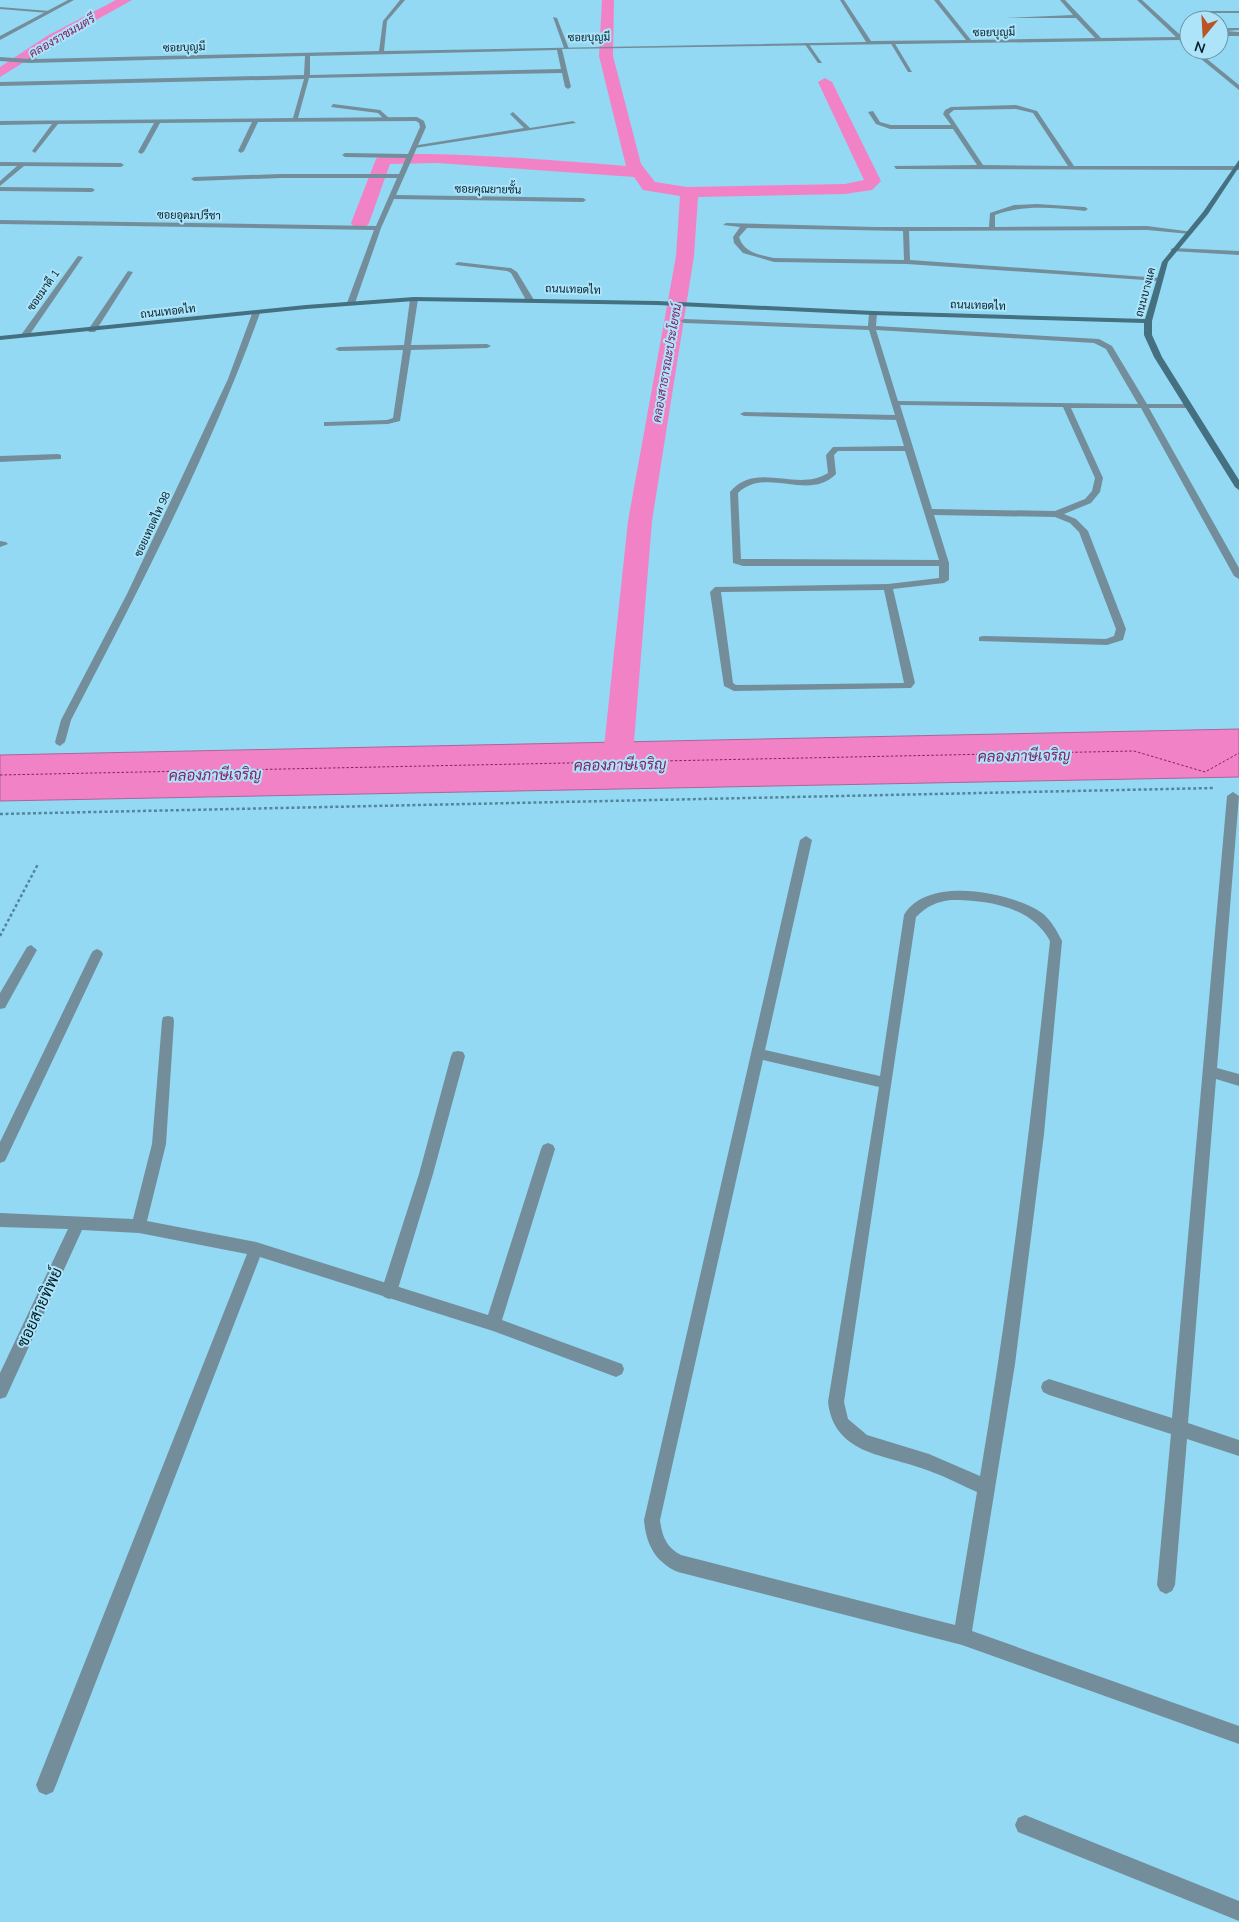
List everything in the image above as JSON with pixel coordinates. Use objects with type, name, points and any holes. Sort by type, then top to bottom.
[{"type":"main road","name":"ถนนบางแค","points":[[1238,166],[1206,213],[1173,250],[1165,262],[1148,321],[1148,335],[1188,406],[1239,487]]},
{"type":"main road","name":"ถนนเทอดไท","points":[[0,338],[351,303],[414,299],[657,303],[874,313],[1148,321]]},
{"type":"street","points":[[0,38],[72,0]]},
{"type":"street","points":[[381,52],[385,21],[403,0]]},
{"type":"street","points":[[842,0],[869,43]]},
{"type":"street","points":[[936,0],[970,42]]},
{"type":"street","points":[[1062,0],[1100,40]]},
{"type":"street","points":[[1139,0],[1179,38]]},
{"type":"street","points":[[0,8],[49,12]]},
{"type":"street","points":[[1007,18],[1078,16]]},
{"type":"street","points":[[556,18],[566,48]]},
{"type":"street","points":[[28,61],[53,44],[88,25]]},
{"type":"street","points":[[1239,29],[1220,30],[1227,34],[1239,34]]},
{"type":"street","name":"ซอยบุญมี","points":[[0,59],[28,61],[308,53],[1179,38]]},
{"type":"street","points":[[892,43],[910,71]]},
{"type":"street","points":[[806,44],[820,62]]},
{"type":"street","points":[[559,48],[568,87]]},
{"type":"street","points":[[295,120],[307,77],[308,53]]},
{"type":"street","points":[[1205,60],[1239,88]]},
{"type":"street","points":[[0,84],[200,82],[307,77],[565,71]]},
{"type":"street","points":[[333,106],[380,112],[386,118]]},
{"type":"street","points":[[981,167],[946,114],[953,108],[1016,107],[1035,112],[1072,167]]},
{"type":"street","points":[[871,112],[878,123],[890,127],[955,127]]},
{"type":"street","points":[[513,114],[528,129]]},
{"type":"street","points":[[0,124],[57,121],[417,119],[422,122],[423,127],[378,228],[351,303]]},
{"type":"street","points":[[35,151],[57,121]]},
{"type":"street","points":[[141,152],[158,121]]},
{"type":"street","points":[[242,151],[256,121]]},
{"type":"street","points":[[415,146],[573,123]]},
{"type":"street","points":[[345,155],[410,156]]},
{"type":"street","points":[[0,164],[121,165]]},
{"type":"street","points":[[0,184],[24,164]]},
{"type":"street","points":[[896,167],[1238,166]]},
{"type":"street","points":[[194,179],[238,180],[281,176],[401,176]]},
{"type":"street","points":[[0,189],[92,190]]},
{"type":"street","name":"ซอยคุณยายชั้น","points":[[392,197],[583,200]]},
{"type":"street","points":[[992,228],[992,214],[1000,210],[1041,206],[1085,209]]},
{"type":"street","name":"ซอยอุดมปรีชา","points":[[0,222],[378,228]]},
{"type":"street","points":[[726,225],[906,229],[1147,228],[1190,232]]},
{"type":"street","points":[[745,226],[736,237],[736,241],[745,252],[756,257],[774,260],[907,262],[1159,279]]},
{"type":"street","points":[[906,229],[907,262]]},
{"type":"street","points":[[1173,250],[1239,253]]},
{"type":"street","name":"ซอยมาดี 1","points":[[25,335],[80,257]]},
{"type":"street","points":[[458,264],[514,272],[530,300]]},
{"type":"street","points":[[92,330],[130,272]]},
{"type":"street","points":[[327,424],[388,422],[397,419],[414,299]]},
{"type":"street","name":"ซอยเทอดไท 98","points":[[60,742],[66,720],[132,594],[232,379],[256,313]]},
{"type":"street","points":[[874,313],[872,328],[944,563],[944,580],[942,582],[888,587],[718,589],[715,592],[728,684],[734,688],[907,686],[910,683],[888,587]]},
{"type":"street","points":[[684,321],[872,328],[1096,341],[1109,348],[1144,406],[1239,576]]},
{"type":"street","points":[[339,349],[487,346]]},
{"type":"street","points":[[895,403],[1188,406]]},
{"type":"street","points":[[1056,514],[1088,500],[1096,492],[1099,478],[1066,405]]},
{"type":"street","points":[[744,414],[900,418]]},
{"type":"street","points":[[908,448],[836,449],[830,455],[832,474],[826,480],[815,483],[754,479],[737,487],[734,492],[736,561],[743,563],[944,563]]},
{"type":"street","points":[[0,459],[58,457]]},
{"type":"street","points":[[929,512],[1056,514],[1073,521],[1083,531],[1122,629],[1119,638],[1107,642],[983,639]]},
{"type":"street","points":[[1166,1586],[1208,1071],[1233,796]]},
{"type":"street","points":[[806,840],[652,1520],[655,1541],[667,1557],[678,1563],[962,1636],[1239,1735]]},
{"type":"street","points":[[962,1636],[1007,1364],[1037,1134],[1056,941],[1052,933],[1036,915],[1004,903],[970,896],[952,895],[924,901],[915,907],[910,915],[886,1083],[836,1402],[838,1415],[844,1426],[866,1442],[928,1461],[986,1487]]},
{"type":"street","points":[[0,1004],[31,950]]},
{"type":"street","points":[[0,1157],[97,954]]},
{"type":"street","points":[[138,1226],[159,1144],[168,1021]]},
{"type":"street","points":[[757,1053],[886,1083]]},
{"type":"street","points":[[389,1292],[426,1174],[458,1056]]},
{"type":"street","points":[[1208,1071],[1239,1080]]},
{"type":"street","points":[[493,1324],[548,1149]]},
{"type":"street","points":[[0,1220],[138,1226],[256,1249],[493,1324],[616,1369]]},
{"type":"street","name":"ซอยสายทิพย์","points":[[0,1391],[78,1223]]},
{"type":"street","points":[[46,1785],[256,1249]]},
{"type":"street","points":[[1049,1387],[1239,1448]]},
{"type":"street","points":[[1025,1825],[1239,1911]]},
{"type":"path","points":[[0,814],[1219,788]]},
{"type":"path","points":[[0,936],[38,864]]},
{"type":"water","name":"คลองภาษีเจริญ","points":[[1239,729],[1239,777],[0,801],[0,755]]},
{"type":"waterway","name":"คลองราชมนตรี","points":[[0,73],[52,39],[126,0]]},
{"type":"waterway","name":"คลองสาธารณะประโยชน์","points":[[608,0],[606,56],[633,164],[649,186],[687,192]]},
{"type":"waterway","points":[[687,192],[845,189],[866,186],[873,181],[825,82]]},
{"type":"waterway","points":[[360,223],[384,159],[437,158],[638,172]]},
{"type":"waterway","name":"คลองสาธารณะประโยชน์","points":[[617,766],[640,521],[685,256],[689,197],[687,192]]},
{"type":"ferry route","points":[[0,775],[1134,751],[1205,772],[1239,753]]}]
